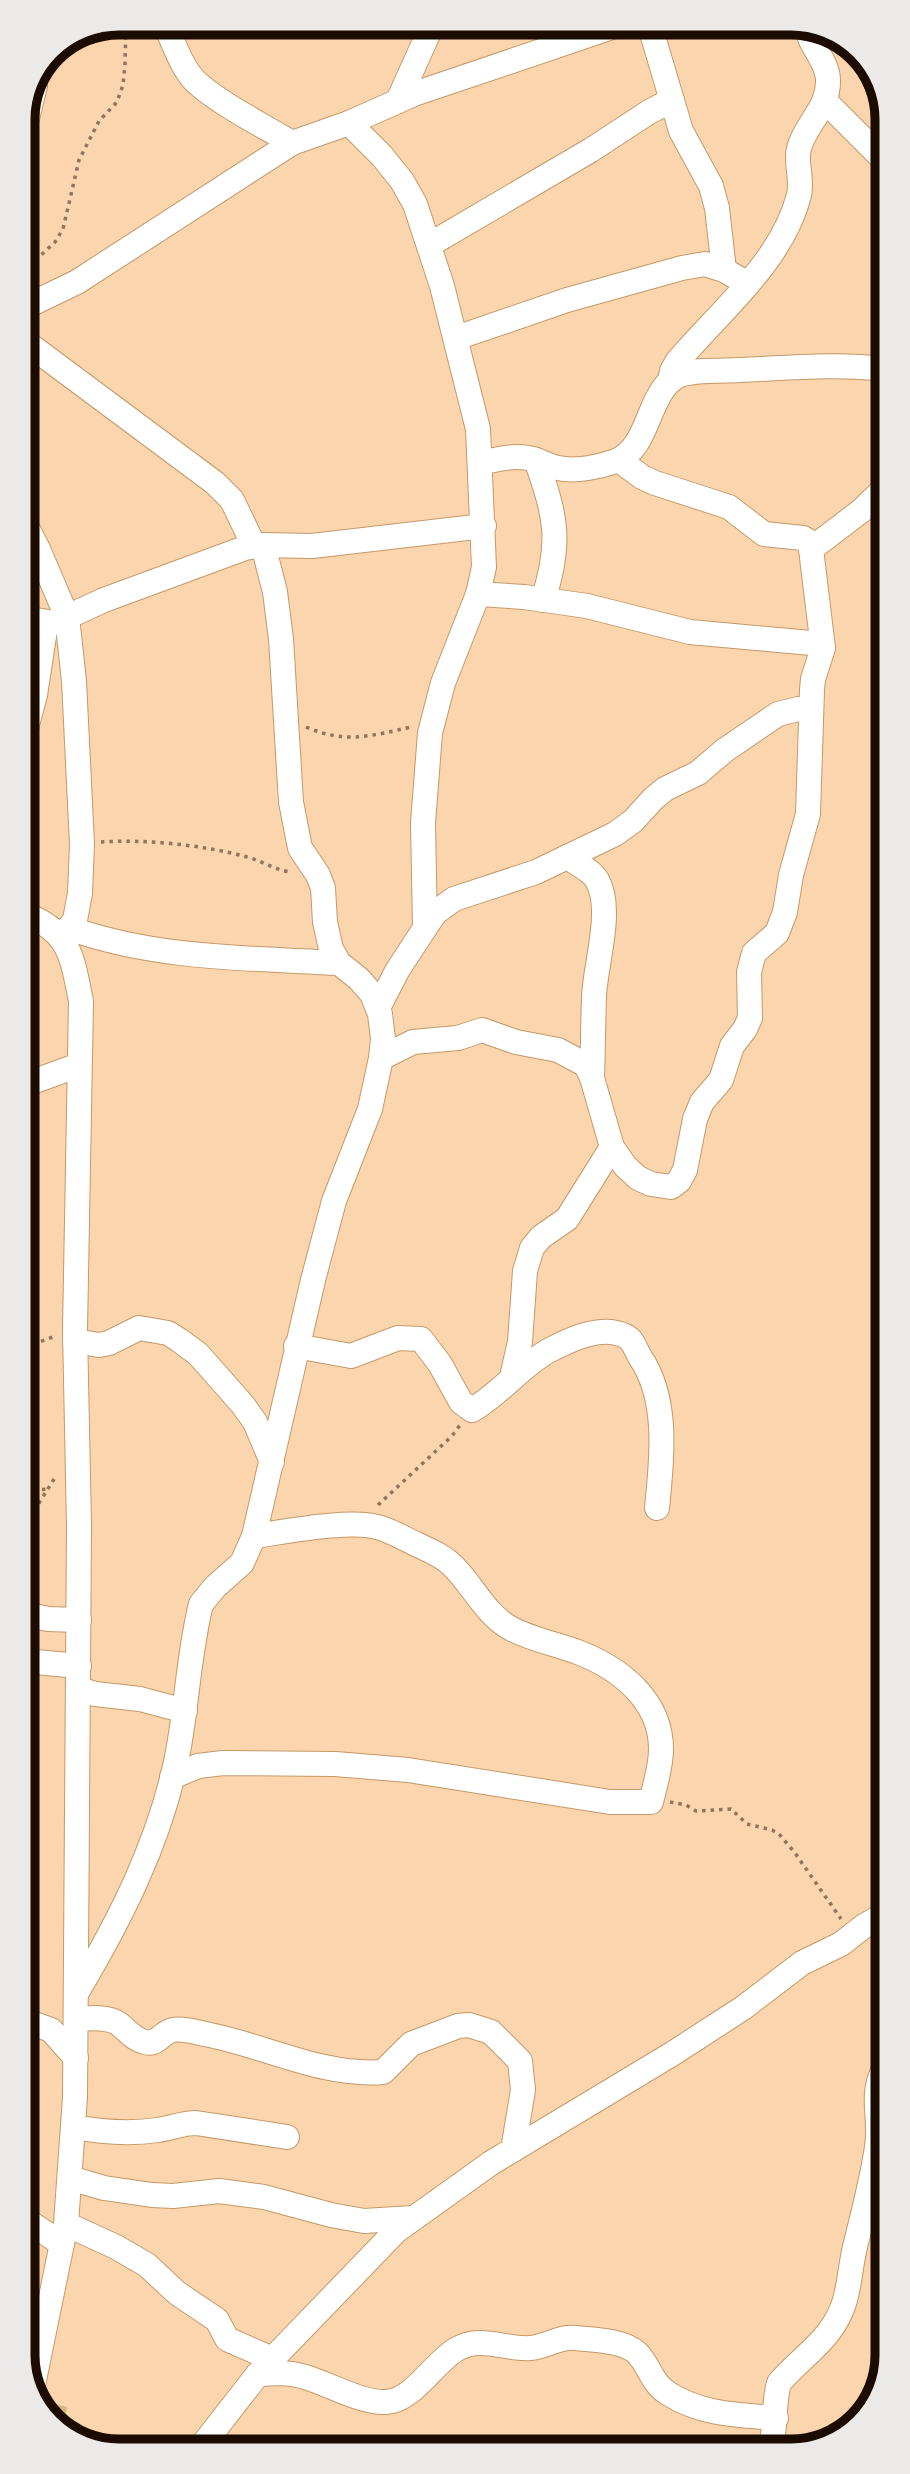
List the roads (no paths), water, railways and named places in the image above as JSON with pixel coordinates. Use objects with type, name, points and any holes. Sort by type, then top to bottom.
[{"type":"street","points":[[169,35],[178,55],[194,79],[214,95],[292,144]]},
{"type":"street","points":[[398,101],[423,35]]},
{"type":"street","points":[[35,302],[77,282],[292,144],[482,70],[588,35]]},
{"type":"street","points":[[653,35],[681,131],[711,186],[717,208],[724,270]]},
{"type":"street","points":[[670,381],[677,362],[748,284],[794,212],[801,182],[799,149],[825,102],[828,75],[809,37]]},
{"type":"street","points":[[429,245],[672,100]]},
{"type":"street","points":[[825,102],[875,151]]},
{"type":"street","points":[[349,123],[402,181],[415,204],[456,338],[478,429],[484,567],[478,594],[443,683],[432,723],[425,771],[423,823],[425,928]]},
{"type":"street","points":[[456,338],[567,300],[682,268],[705,264],[724,270],[748,284]]},
{"type":"street","points":[[35,349],[215,484],[232,500],[259,546],[275,592],[282,639],[291,802],[300,848],[318,875],[323,888],[331,949],[339,963],[372,994],[378,1008],[383,1039],[370,1109],[334,1201],[296,1346],[254,1536],[242,1563],[215,1587],[201,1604],[172,1777],[159,1826],[142,1869],[106,1944],[77,1992]]},
{"type":"street","points":[[480,463],[515,457],[536,460],[557,468],[572,469],[618,460],[636,443],[659,397],[676,376],[720,371],[875,369]]},
{"type":"street","points":[[536,460],[551,503],[555,535],[554,564],[543,600]]},
{"type":"street","points":[[381,1058],[413,1042],[458,1038],[482,1030],[516,1042],[558,1049],[586,1065],[612,1147],[625,1167],[651,1184],[671,1187],[679,1181],[685,1170],[688,1147],[702,1102],[721,1080],[732,1046],[750,1018],[749,972],[754,953],[777,933],[785,912],[791,875],[808,814],[813,679],[821,659],[822,643],[811,549],[808,541],[803,538],[759,532],[729,507],[655,483],[618,460]]},
{"type":"street","points":[[811,549],[875,498]]},
{"type":"street","points":[[46,619],[245,548],[312,546],[484,526]]},
{"type":"street","points":[[35,544],[44,561],[46,619],[35,695]]},
{"type":"street","points":[[478,594],[607,610],[690,632],[822,643]]},
{"type":"street","points":[[36,2368],[64,2234],[74,2127],[79,1677],[75,1336],[81,1002],[64,931],[78,909],[82,844],[74,681],[46,619]]},
{"type":"street","points":[[378,1008],[397,971],[435,913],[454,899],[497,886],[567,858],[626,827],[666,789],[698,773],[725,750],[778,714],[798,709],[811,712]]},
{"type":"street","points":[[567,858],[589,871],[597,880],[603,896],[603,927],[594,995],[592,1078]]},
{"type":"street","points":[[35,918],[64,931],[163,951],[339,963]]},
{"type":"street","points":[[35,1082],[79,1065]]},
{"type":"street","points":[[512,1377],[519,1350],[525,1271],[531,1248],[541,1237],[567,1219],[612,1147]]},
{"type":"street","points":[[75,1336],[99,1345],[139,1328],[168,1333],[179,1340],[198,1354],[243,1405],[272,1462]]},
{"type":"street","points":[[296,1346],[352,1356],[398,1338],[421,1339],[440,1364],[461,1402],[472,1409],[493,1395],[534,1359],[551,1350],[595,1332],[623,1335],[633,1342],[653,1379],[657,1399],[662,1460],[657,1508]]},
{"type":"street","points":[[172,1777],[198,1766],[223,1763],[335,1764],[408,1770],[610,1802],[651,1802],[661,1750],[654,1715],[629,1681],[605,1664],[509,1627],[498,1620],[449,1562],[377,1527],[356,1524],[254,1536]]},
{"type":"street","points":[[35,1616],[79,1620]]},
{"type":"street","points":[[35,1664],[79,1677],[95,1694],[140,1699],[184,1711]]},
{"type":"street","points":[[208,2439],[265,2367],[396,2231],[491,2162],[672,2054],[743,2008],[803,1963],[841,1944],[875,1920]]},
{"type":"street","points":[[77,2019],[111,2020],[136,2039],[148,2044],[173,2030],[185,2030],[239,2041],[326,2066],[368,2073],[383,2072],[411,2044],[458,2026],[481,2028],[500,2039],[520,2062],[523,2090],[513,2150]]},
{"type":"street","points":[[35,2024],[51,2030],[76,2058]]},
{"type":"street","points":[[74,2127],[120,2132],[158,2130],[196,2123],[287,2137]]},
{"type":"street","points":[[772,2439],[779,2383],[827,2334],[848,2298],[851,2264],[875,2156]]},
{"type":"street","points":[[70,2178],[104,2188],[152,2195],[173,2196],[219,2191],[264,2197],[331,2216],[364,2221],[414,2218]]},
{"type":"street","points":[[35,2223],[64,2234],[116,2247],[147,2265],[177,2293],[217,2320],[227,2339],[265,2367],[303,2376],[370,2400],[396,2400],[414,2389],[457,2348],[469,2344],[491,2343],[529,2348],[563,2337],[572,2337],[623,2346],[637,2353],[653,2380],[666,2392],[687,2404],[711,2413],[776,2417]]}]
